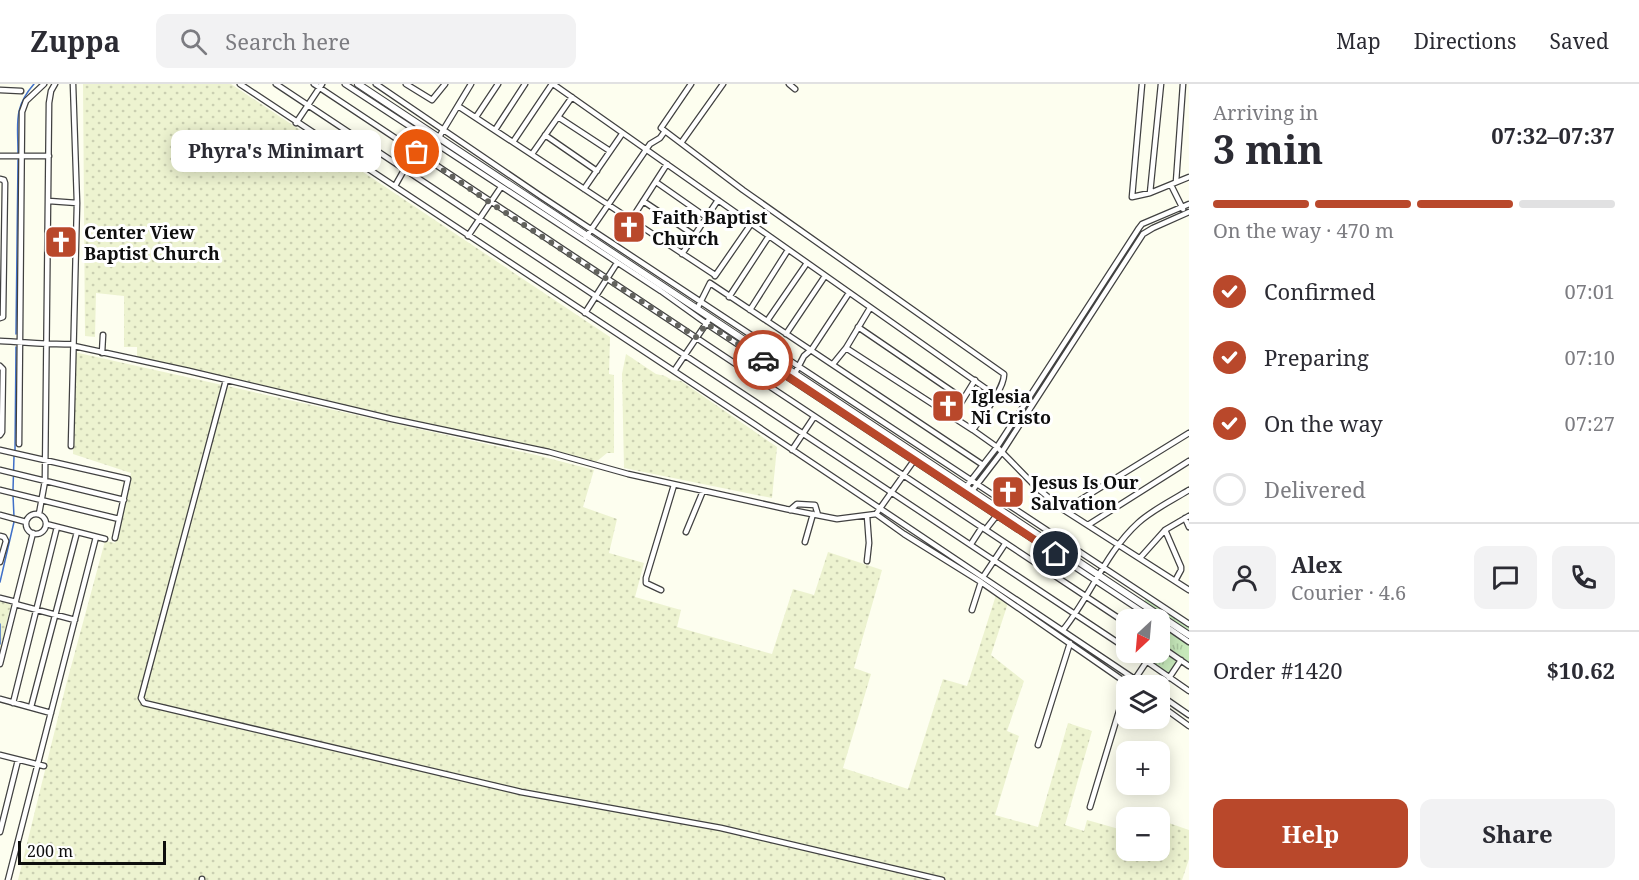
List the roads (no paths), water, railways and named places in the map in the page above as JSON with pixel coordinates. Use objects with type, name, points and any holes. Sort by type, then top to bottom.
[{"type":"street","points":[[19,444],[23,108],[33,93],[44,84]]},
{"type":"street","points":[[39,514],[45,481],[50,201],[49,103],[55,84]]},
{"type":"street","points":[[71,446],[76,203],[73,84]]},
{"type":"street","points":[[240,84],[674,371],[878,511],[1129,675]]},
{"type":"street","points":[[276,84],[1116,641]]},
{"type":"street","points":[[314,84],[321,86],[489,202],[1116,616]]},
{"type":"street","points":[[345,84],[617,263],[795,373],[1098,577],[1140,609]]},
{"type":"street","points":[[358,84],[697,309],[709,321],[997,515],[1189,634]]},
{"type":"street","points":[[376,84],[1189,624]]},
{"type":"street","points":[[406,84],[432,100],[445,84]]},
{"type":"street","points":[[439,137],[471,84]]},
{"type":"street","points":[[476,117],[498,84]]},
{"type":"street","points":[[495,130],[525,84]]},
{"type":"street","points":[[513,142],[553,84],[995,395]]},
{"type":"street","points":[[691,84],[662,125],[665,131],[854,269],[1001,371],[1004,379],[973,430]]},
{"type":"street","points":[[681,143],[723,84]]},
{"type":"street","points":[[789,84],[795,89]]},
{"type":"street","points":[[1142,84],[1132,197],[1150,193],[1189,177]]},
{"type":"street","points":[[1150,193],[1161,84]]},
{"type":"street","points":[[969,489],[977,484],[1002,452],[1143,234],[1147,230],[1187,213],[1182,207],[1174,183],[1183,84]]},
{"type":"street","points":[[297,123],[321,86]]},
{"type":"street","points":[[0,90],[21,91]]},
{"type":"street","points":[[532,153],[572,97]]},
{"type":"street","points":[[458,106],[715,275]]},
{"type":"street","points":[[558,117],[610,152]]},
{"type":"street","points":[[586,237],[645,150],[665,131]]},
{"type":"street","points":[[584,189],[622,134]]},
{"type":"street","points":[[545,135],[597,171]]},
{"type":"street","points":[[417,152],[426,137]]},
{"type":"street","points":[[0,156],[49,156]]},
{"type":"street","points":[[630,220],[668,165]]},
{"type":"street","points":[[395,186],[404,171]]},
{"type":"street","points":[[0,179],[5,183],[3,317],[0,318]]},
{"type":"street","points":[[656,182],[706,217]]},
{"type":"street","points":[[468,236],[501,187]]},
{"type":"street","points":[[682,254],[718,200]]},
{"type":"street","points":[[50,201],[76,203]]},
{"type":"street","points":[[643,201],[694,235]]},
{"type":"street","points":[[969,489],[971,480],[997,447],[1142,224],[1189,204]]},
{"type":"street","points":[[697,309],[715,275],[751,224]]},
{"type":"street","points":[[729,297],[769,236]]},
{"type":"street","points":[[750,309],[788,250]]},
{"type":"street","points":[[585,313],[617,263]]},
{"type":"street","points":[[767,321],[807,263]]},
{"type":"street","points":[[786,334],[825,276]]},
{"type":"street","points":[[710,283],[988,468]]},
{"type":"street","points":[[1103,286],[1108,289]]},
{"type":"street","points":[[795,373],[798,365],[812,349],[849,293]]},
{"type":"street","points":[[833,364],[846,348],[870,308]]},
{"type":"street","points":[[674,371],[709,321]]},
{"type":"street","points":[[858,327],[962,398]]},
{"type":"street","points":[[102,353],[103,335]]},
{"type":"street","points":[[0,341],[73,345],[392,419],[549,452],[628,474],[837,519],[867,516],[878,511],[915,459]]},
{"type":"street","points":[[846,348],[997,447],[1037,488],[1064,510],[1189,590]]},
{"type":"street","points":[[0,366],[3,369],[2,432],[0,435]]},
{"type":"street","points":[[226,380],[141,698],[144,703],[521,792],[721,828],[942,880]]},
{"type":"street","points":[[953,416],[975,380]]},
{"type":"street","points":[[792,450],[814,417]]},
{"type":"street","points":[[1064,510],[1189,433]]},
{"type":"street","points":[[0,450],[126,477],[129,480],[115,538]]},
{"type":"street","points":[[1088,525],[1189,460]]},
{"type":"street","points":[[0,470],[124,500]]},
{"type":"street","points":[[661,590],[646,583],[646,578],[674,484]]},
{"type":"street","points":[[0,490],[119,519]]},
{"type":"street","points":[[1063,630],[1076,614],[1119,545],[1138,522],[1189,490]]},
{"type":"street","points":[[687,532],[703,491]]},
{"type":"street","points":[[790,510],[797,504],[815,505],[815,514],[805,542]]},
{"type":"street","points":[[0,514],[26,522]]},
{"type":"street","points":[[26,522],[32,514],[44,517],[46,525],[42,531],[33,533]]},
{"type":"street","points":[[971,544],[997,515]]},
{"type":"street","points":[[867,516],[869,543],[867,561]]},
{"type":"street","points":[[1140,558],[1165,530],[1187,517],[1189,527]]},
{"type":"street","points":[[26,522],[28,529],[33,533]]},
{"type":"street","points":[[46,525],[105,539]]},
{"type":"street","points":[[13,703],[57,527]]},
{"type":"street","points":[[1165,530],[1181,567],[1175,581]]},
{"type":"street","points":[[31,707],[77,532]]},
{"type":"street","points":[[0,664],[33,533]]},
{"type":"street","points":[[0,536],[6,539],[0,559]]},
{"type":"street","points":[[8,880],[96,537]]},
{"type":"street","points":[[972,610],[982,580],[1005,544]]},
{"type":"street","points":[[982,580],[1116,677]]},
{"type":"street","points":[[0,598],[75,620]]},
{"type":"street","points":[[1170,629],[1189,642]]},
{"type":"street","points":[[1038,745],[1070,643]]},
{"type":"street","points":[[1170,653],[1189,666]]},
{"type":"street","points":[[1170,676],[1181,660]]},
{"type":"street","points":[[1148,663],[1165,675]]},
{"type":"street","points":[[1170,679],[1189,691]]},
{"type":"street","points":[[0,699],[51,713]]},
{"type":"street","points":[[1170,702],[1189,715]]},
{"type":"street","points":[[1170,712],[1189,726]]},
{"type":"street","points":[[1090,807],[1116,724]]},
{"type":"street","points":[[0,755],[44,766]]},
{"type":"street","points":[[0,832],[18,760]]},
{"type":"waterway","points":[[18,153],[18,116],[23,101],[34,84]]},
{"type":"waterway","points":[[298,125],[797,455]]},
{"type":"waterway","points":[[16,334],[18,160]]},
{"type":"waterway","points":[[15,451],[16,347]]},
{"type":"waterway","points":[[13,490],[14,456]]},
{"type":"waterway","points":[[13,495],[14,517]]},
{"type":"waterway","points":[[0,582],[14,522]]},
{"type":"waterway","points":[[0,624],[0,644]]},
{"type":"place","name":"Phyra's Minimart","points":[[417,152]]},
{"type":"place","name":"Faith Baptist Church","points":[[629,227]]},
{"type":"place","name":"Center View Baptist Church","points":[[61,242]]},
{"type":"place","name":"Iglesia Ni Cristo","points":[[948,406]]},
{"type":"place","name":"Jesus Is Our Salvation","points":[[1008,492]]}]
